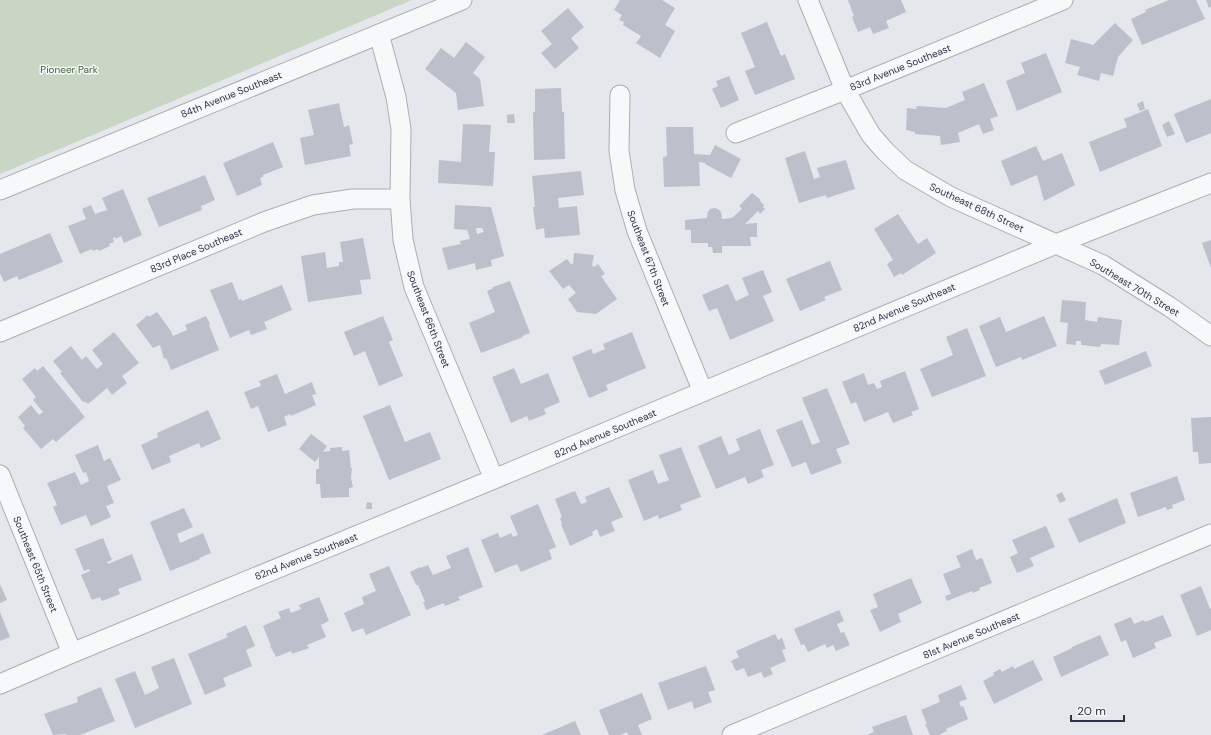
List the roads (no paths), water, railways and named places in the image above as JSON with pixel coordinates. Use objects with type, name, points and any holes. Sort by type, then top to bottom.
[{"type":"street","name":"84th Avenue Southeast","points":[[0,190],[462,0]]},
{"type":"street","name":"Southeast 68th Street","points":[[808,0],[846,90],[871,135],[885,151],[905,170],[951,197],[1056,244]]},
{"type":"street","name":"83rd Avenue Southeast","points":[[736,133],[846,90],[1063,0]]},
{"type":"street","name":"Southeast 66th Street","points":[[379,34],[396,97],[401,129],[400,199],[403,240],[414,287],[494,479]]},
{"type":"street","name":"Southeast 67th Street","points":[[620,95],[619,151],[625,190],[637,231],[703,392]]},
{"type":"street","name":"82nd Avenue Southeast","points":[[0,684],[1056,244],[1211,184]]},
{"type":"street","name":"83rd Place Southeast","points":[[0,332],[264,222],[313,205],[353,199],[400,199]]},
{"type":"street","name":"Southeast 70th Street","points":[[1056,244],[1103,265],[1170,307],[1211,336]]},
{"type":"street","name":"Southeast 65th Street","points":[[0,475],[72,653]]},
{"type":"street","name":"81st Avenue Southeast","points":[[737,734],[1211,534]]},
{"type":"park label","name":"Pioneer Park","points":[[69,69]]}]
